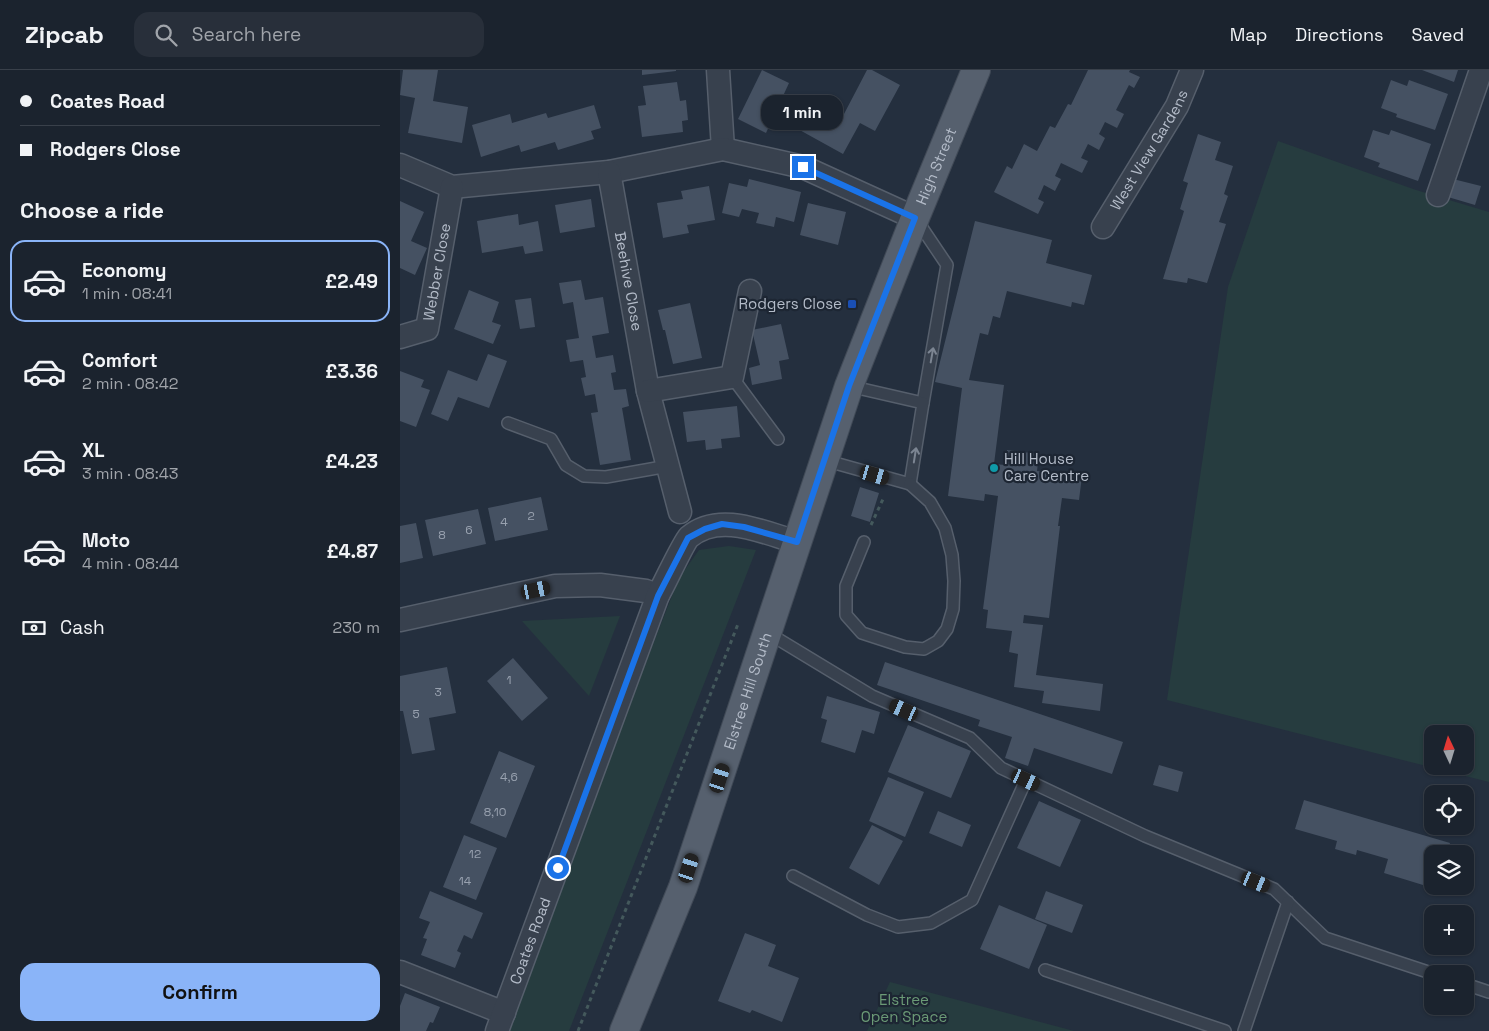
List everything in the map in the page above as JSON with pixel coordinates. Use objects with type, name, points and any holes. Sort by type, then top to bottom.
[{"type":"main road","name":"High Street","points":[[824,460],[849,386],[976,70]]},
{"type":"main road","name":"Elstree Hill South","points":[[624,1031],[683,887],[824,460]]},
{"type":"street","points":[[718,70],[723,149]]},
{"type":"street","name":"West View Gardens","points":[[1103,227],[1177,106],[1192,70]]},
{"type":"street","points":[[1438,194],[1481,70]]},
{"type":"street","points":[[400,165],[452,187],[609,172],[723,149],[803,167],[915,218]]},
{"type":"street","name":"Beehive Close","points":[[609,172],[648,391],[680,512]]},
{"type":"street","name":"Webber Close","points":[[400,338],[427,328],[452,187]]},
{"type":"street","points":[[648,391],[732,377],[750,291]]},
{"type":"street","name":"Coates Road","points":[[500,1022],[658,596],[688,538],[705,529],[722,524],[744,527],[797,542]]},
{"type":"street","points":[[400,620],[555,586],[600,585],[646,591],[658,596]]},
{"type":"street","points":[[400,972],[500,1022]]},
{"type":"lane","points":[[910,484],[947,265],[915,218]]},
{"type":"lane","points":[[732,377],[778,439]]},
{"type":"lane","points":[[849,386],[924,403]]},
{"type":"lane","points":[[508,422],[551,440],[566,465],[584,476],[606,477],[668,466]]},
{"type":"lane","points":[[824,460],[910,484],[930,502],[945,528],[952,555],[954,581],[953,609],[947,629],[938,641],[924,649],[905,647],[862,633],[846,615],[846,586],[864,542]]},
{"type":"lane","points":[[768,633],[872,696],[970,738],[1001,768],[1145,836],[1274,889],[1325,938],[1424,971]]},
{"type":"lane","points":[[792,876],[867,915],[898,926],[931,923],[972,900],[1026,780]]},
{"type":"lane","points":[[1244,1031],[1288,902]]},
{"type":"lane","points":[[1045,970],[1225,1031]]},
{"type":"lane","points":[[1474,987],[1489,992]]},
{"type":"path","points":[[864,542],[892,480]]},
{"type":"path","points":[[578,1031],[741,618]]},
{"type":"green space","points":[[1278,141],[1416,190],[1489,212],[1489,782],[1462,775],[1474,775],[1474,725],[1424,725],[1424,765],[1167,700],[1228,287]]},
{"type":"green space","points":[[729,546],[756,550],[569,1031],[501,1031],[679,578],[699,550]]},
{"type":"green space","points":[[620,616],[589,696],[522,621]]},
{"type":"green space","name":"Elstree Open Space","points":[[890,982],[1074,1031],[867,1031]]},
{"type":"building","points":[[403,70],[438,70],[433,101],[468,107],[462,143],[408,133],[415,98],[400,95]]},
{"type":"building","points":[[642,70],[676,70],[676,71],[642,75]]},
{"type":"building","points":[[762,70],[789,83],[766,133],[738,119]]},
{"type":"building","points":[[867,70],[872,70],[900,85],[875,131],[860,123],[843,154],[796,128],[813,97],[844,114]]},
{"type":"building","points":[[1088,70],[1130,70],[1129,72],[1140,77],[1134,88],[1129,85],[1116,110],[1124,114],[1117,128],[1105,122],[1099,134],[1105,138],[1099,150],[1088,144],[1081,158],[1088,161],[1082,173],[1061,163],[1055,176],[1061,179],[1055,191],[1044,185],[1038,199],[1044,202],[1038,214],[994,192],[1007,166],[1012,169],[1024,144],[1037,151],[1050,126],[1055,128],[1068,104],[1071,105]]},
{"type":"building","points":[[1422,70],[1458,70],[1454,82]]},
{"type":"building","points":[[1391,80],[1407,86],[1409,80],[1448,94],[1435,130],[1396,117],[1397,114],[1381,108]]},
{"type":"building","points":[[677,82],[680,101],[686,100],[688,120],[682,121],[683,132],[642,137],[638,106],[646,105],[643,86]]},
{"type":"building","points":[[594,105],[601,128],[591,131],[594,139],[558,150],[555,142],[521,152],[519,145],[481,157],[472,125],[510,114],[512,123],[546,113],[548,118]]},
{"type":"building","points":[[1373,130],[1389,135],[1391,130],[1431,144],[1418,181],[1378,167],[1380,163],[1364,157]]},
{"type":"building","points":[[1198,134],[1221,142],[1215,160],[1233,166],[1224,194],[1228,196],[1219,222],[1226,224],[1207,283],[1188,278],[1187,283],[1163,279],[1184,211],[1180,209],[1188,183],[1183,181]]},
{"type":"building","points":[[749,179],[801,192],[794,222],[776,217],[774,227],[756,223],[759,213],[742,209],[739,217],[722,213],[729,183],[747,187]]},
{"type":"building","points":[[1453,179],[1481,186],[1475,205],[1448,197]]},
{"type":"building","points":[[709,186],[715,220],[687,225],[689,233],[663,238],[657,203],[683,199],[681,191]]},
{"type":"building","points":[[591,199],[595,227],[560,233],[555,205]]},
{"type":"building","points":[[400,201],[424,212],[411,241],[427,248],[415,275],[400,268]]},
{"type":"building","points":[[808,203],[846,212],[838,245],[800,235]]},
{"type":"building","points":[[518,214],[519,225],[538,221],[543,251],[525,254],[523,246],[482,253],[477,221]]},
{"type":"building","name":"Hill House Care Centre","points":[[975,221],[1052,240],[1046,263],[1092,275],[1084,305],[1072,302],[1071,307],[1007,291],[1000,318],[993,316],[988,335],[980,333],[969,380],[1004,385],[994,464],[1005,465],[1007,450],[1039,454],[1037,471],[1082,476],[1079,500],[1062,498],[1049,618],[1024,615],[1023,623],[1043,625],[1036,675],[1103,684],[1100,711],[1042,703],[1044,691],[1014,687],[1018,654],[1009,652],[1012,631],[986,628],[988,610],[983,609],[998,496],[985,494],[984,501],[948,496],[962,388],[935,382]]},
{"type":"building","points":[[581,280],[585,300],[603,297],[609,333],[592,336],[596,358],[613,355],[616,372],[611,373],[614,390],[626,389],[629,406],[622,408],[631,460],[600,465],[591,413],[598,412],[595,394],[585,396],[581,378],[586,377],[583,360],[570,362],[566,340],[579,338],[573,302],[563,304],[559,283]]},
{"type":"building","points":[[469,290],[499,302],[492,322],[501,325],[493,344],[454,329]]},
{"type":"building","points":[[531,298],[535,327],[520,329],[515,300]]},
{"type":"building","points":[[690,303],[702,358],[673,364],[658,310]]},
{"type":"building","points":[[781,324],[789,359],[779,361],[782,379],[752,385],[749,368],[760,365],[752,330]]},
{"type":"building","points":[[488,354],[507,361],[489,408],[458,397],[448,421],[431,414],[448,370],[477,381]]},
{"type":"building","points":[[400,371],[424,380],[421,387],[430,390],[416,427],[400,421]]},
{"type":"building","points":[[737,406],[740,437],[721,439],[722,448],[706,450],[705,440],[687,442],[683,412]]},
{"type":"building","points":[[860,487],[879,493],[870,522],[851,516]]},
{"type":"building","points":[[541,497],[548,530],[495,541],[488,508]]},
{"type":"building","points":[[478,509],[486,544],[433,556],[425,520]]},
{"type":"building","points":[[416,523],[423,558],[400,563],[400,526]]},
{"type":"building","points":[[513,658],[548,698],[522,721],[487,681]]},
{"type":"building","points":[[885,662],[1123,742],[1112,774],[1034,748],[1028,766],[1005,758],[1012,737],[978,726],[980,720],[877,685]]},
{"type":"building","points":[[447,667],[456,713],[429,718],[435,750],[412,754],[403,711],[400,711],[400,676]]},
{"type":"building","points":[[827,696],[880,712],[874,734],[862,730],[855,753],[821,742],[827,720],[821,718]]},
{"type":"building","points":[[908,725],[971,751],[951,798],[888,772]]},
{"type":"building","points":[[499,751],[535,766],[506,838],[470,823]]},
{"type":"building","points":[[1159,765],[1183,772],[1178,792],[1153,785]]},
{"type":"building","points":[[888,777],[924,792],[905,837],[869,821]]},
{"type":"building","points":[[1304,800],[1450,843],[1449,845],[1424,845],[1423,885],[1384,873],[1388,859],[1357,850],[1356,855],[1335,849],[1337,841],[1295,829]]},
{"type":"building","points":[[1039,801],[1081,820],[1060,867],[1017,848]]},
{"type":"building","points":[[938,811],[971,825],[962,847],[929,833]]},
{"type":"building","points":[[872,825],[903,841],[879,885],[849,868]]},
{"type":"building","points":[[464,835],[497,848],[476,900],[443,887]]},
{"type":"building","points":[[430,891],[483,913],[472,939],[464,935],[457,951],[461,953],[455,968],[421,955],[427,939],[423,938],[430,922],[419,918]]},
{"type":"building","points":[[1046,891],[1083,905],[1072,933],[1035,919]]},
{"type":"building","points":[[999,905],[1047,925],[1029,969],[980,949]]},
{"type":"building","points":[[745,933],[776,945],[768,966],[799,978],[782,1022],[752,1010],[750,1013],[718,1001]]},
{"type":"building","points":[[405,993],[440,1007],[433,1023],[430,1022],[426,1031],[400,1031],[400,1006]]},
{"type":"place","name":"Rodgers Close","points":[[852,304]]},
{"type":"place","name":"Hill House Care Centre","points":[[994,468]]},
{"type":"route","points":[[558,868],[658,596],[688,538],[705,529],[722,524],[744,527],[797,542],[849,386],[915,218],[803,167]]}]
